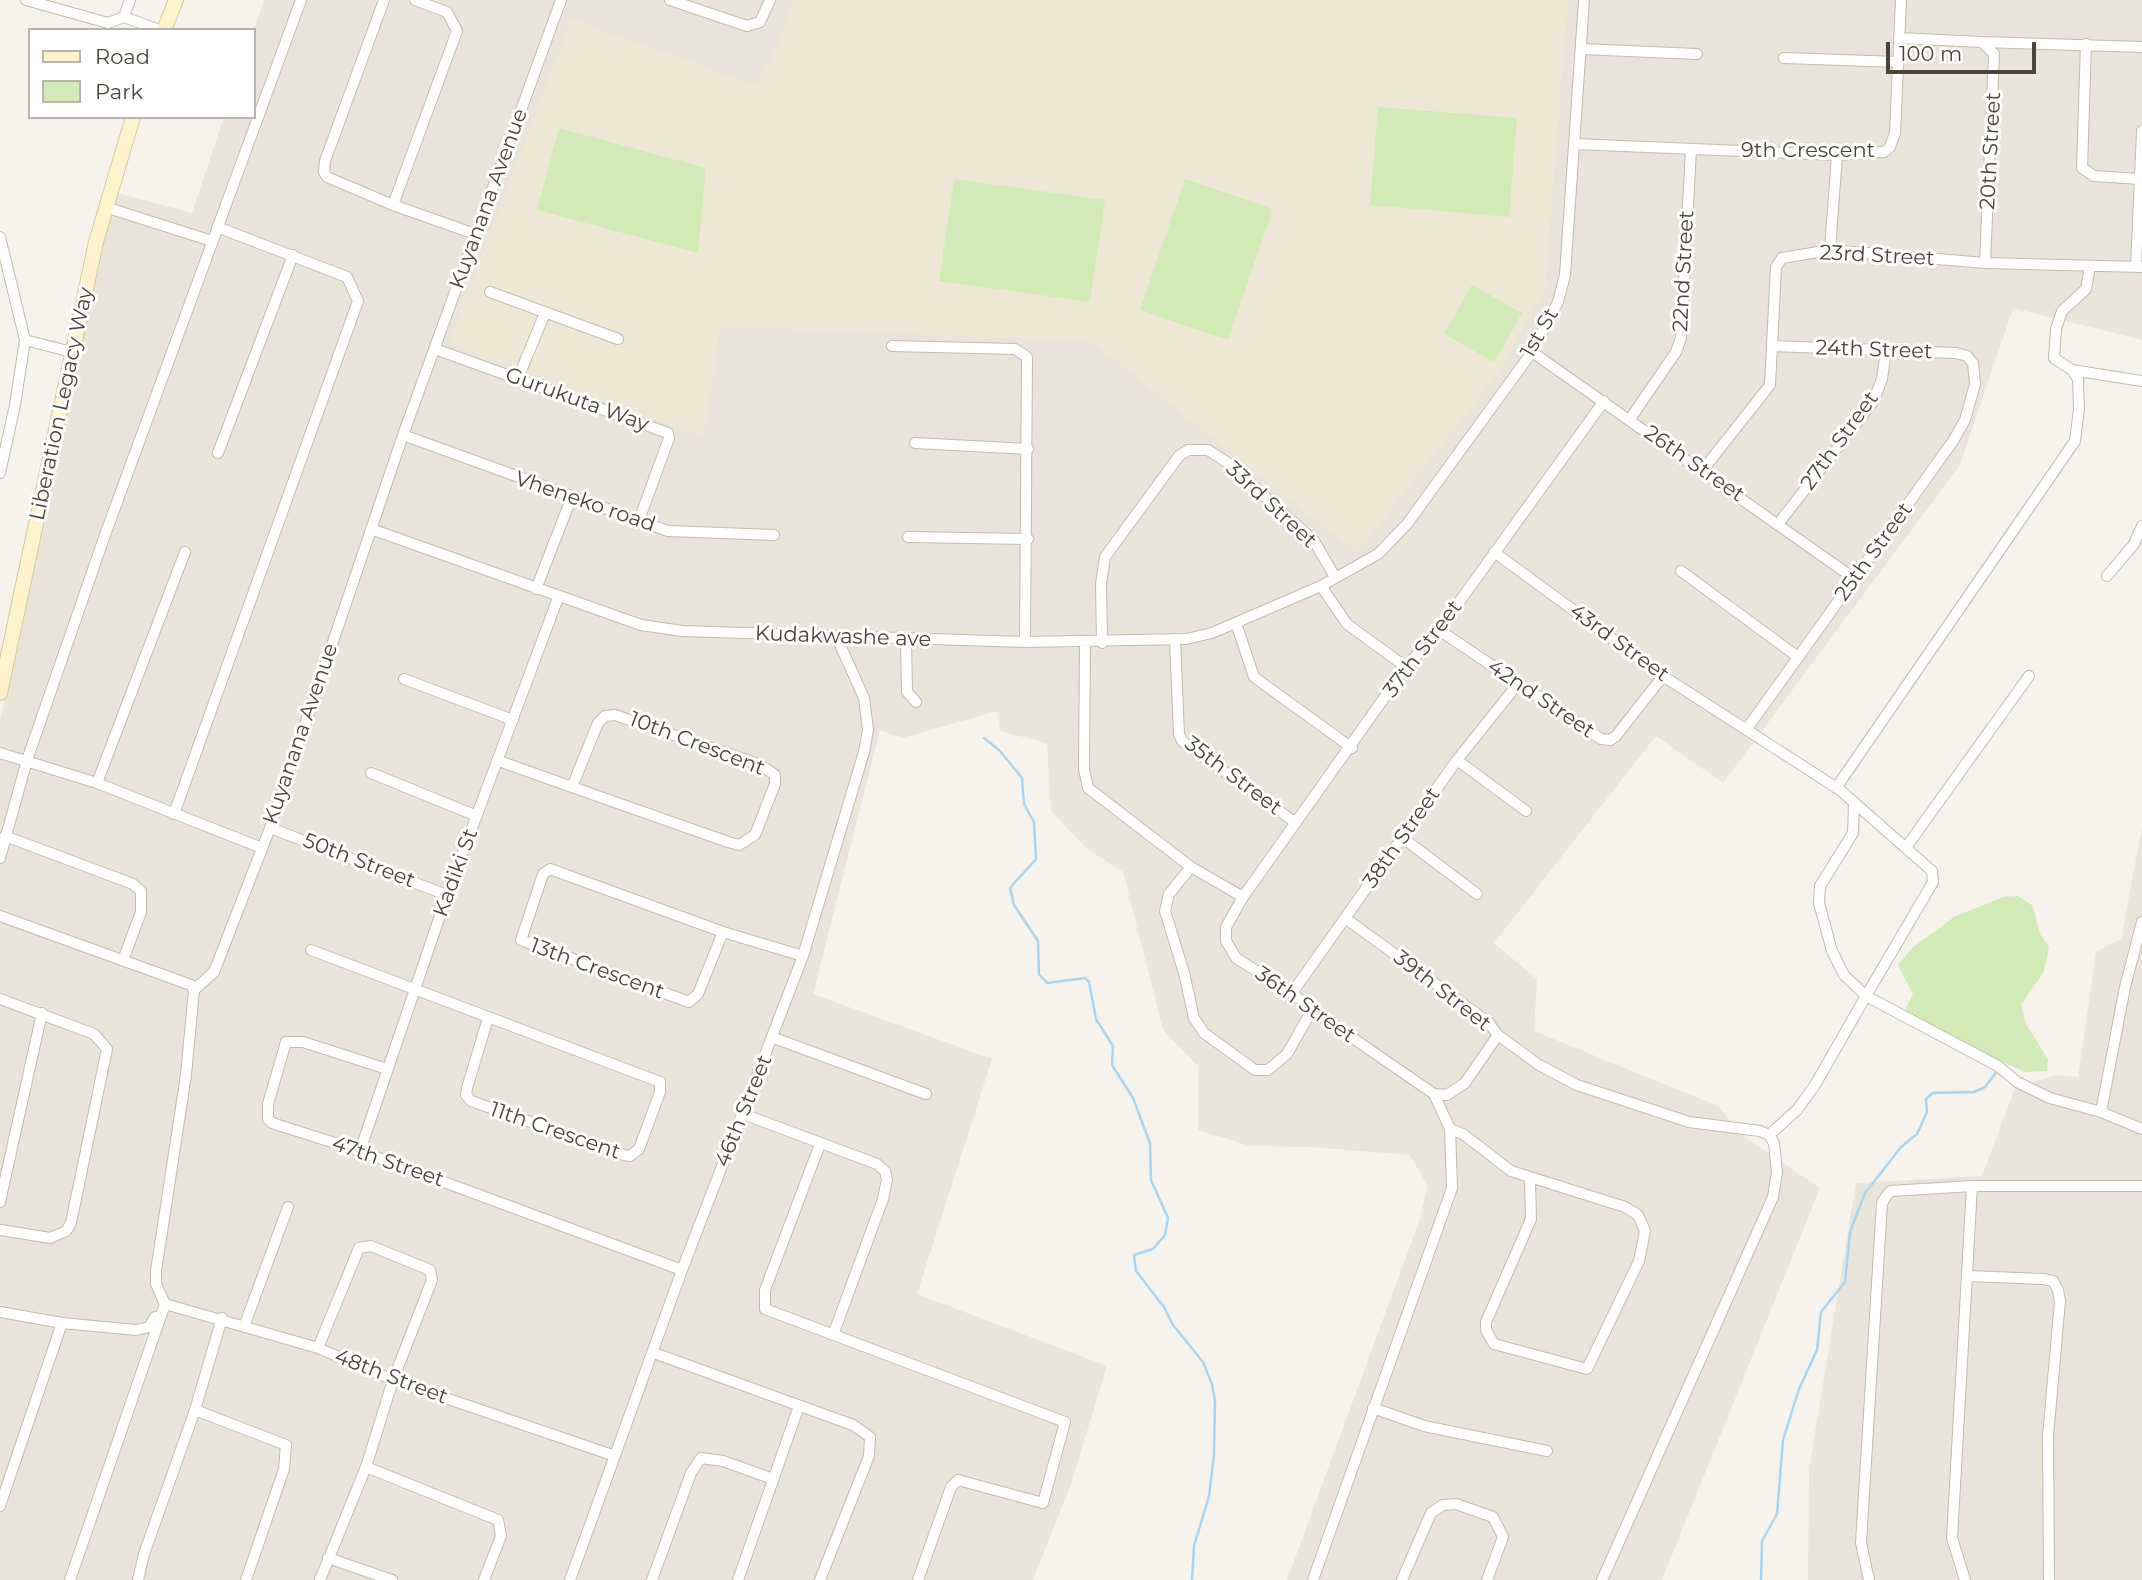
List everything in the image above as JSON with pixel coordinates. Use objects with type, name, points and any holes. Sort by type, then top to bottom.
[{"type":"main road","points":[[163,28],[176,0]]},
{"type":"main road","name":"Liberation Legacy Way","points":[[0,693],[105,207],[132,119]]},
{"type":"street","points":[[26,0],[98,22],[124,17],[156,28]]},
{"type":"street","points":[[124,17],[130,0]]},
{"type":"street","points":[[0,858],[27,760],[301,0]]},
{"type":"street","points":[[384,0],[323,167],[327,177],[393,205],[475,234]]},
{"type":"street","points":[[393,205],[457,31],[447,12],[415,0]]},
{"type":"street","name":"Kuyanana Avenue","points":[[194,990],[215,972],[270,828],[403,435],[561,0]]},
{"type":"street","points":[[670,0],[747,26],[760,22],[771,0]]},
{"type":"street","name":"1st St","points":[[1321,586],[1378,554],[1407,524],[1532,352],[1562,289],[1584,0]]},
{"type":"street","name":"9th Crescent","points":[[1575,144],[1837,155],[1878,154],[1890,147],[1895,133],[1901,0]]},
{"type":"street","points":[[1899,38],[2142,47]]},
{"type":"street","name":"20th Street","points":[[1982,42],[1994,54],[1995,63],[1985,263]]},
{"type":"street","points":[[2086,44],[2082,168],[2094,176],[2140,179]]},
{"type":"street","points":[[1581,49],[1697,54]]},
{"type":"street","points":[[1784,58],[1898,62]]},
{"type":"street","points":[[2139,267],[2142,131]]},
{"type":"street","name":"22nd Street","points":[[1630,419],[1676,352],[1681,338],[1691,149]]},
{"type":"street","points":[[1830,250],[1837,155]]},
{"type":"street","points":[[105,207],[212,241]]},
{"type":"street","points":[[174,814],[358,301],[355,288],[347,277],[217,228]]},
{"type":"street","points":[[0,237],[25,340],[15,405],[0,473]]},
{"type":"street","name":"23rd Street","points":[[1772,346],[1776,267],[1782,258],[1830,250],[1985,263],[2139,267]]},
{"type":"street","points":[[218,453],[293,255]]},
{"type":"street","points":[[1836,788],[2075,440],[2079,409],[2078,379],[2072,370],[2054,358],[2056,329],[2062,311],[2086,289],[2090,266]]},
{"type":"street","points":[[490,292],[618,339]]},
{"type":"street","points":[[518,378],[545,313]]},
{"type":"street","points":[[25,340],[72,352]]},
{"type":"street","points":[[892,346],[1021,351],[1027,357],[1028,538],[1025,642]]},
{"type":"street","points":[[1702,471],[1770,385],[1772,346]]},
{"type":"street","name":"24th Street","points":[[1772,346],[1956,353],[1967,356],[1973,363]]},
{"type":"street","name":"Gurukuta Way","points":[[435,349],[668,433],[669,438],[638,523]]},
{"type":"street","name":"27th Street","points":[[1778,524],[1873,402],[1882,379],[1886,351]]},
{"type":"street","name":"26th Street","points":[[1532,352],[1855,579]]},
{"type":"street","name":"25th Street","points":[[1746,730],[1960,430],[1975,384],[1973,363]]},
{"type":"street","points":[[2072,370],[2142,381]]},
{"type":"street","name":"37th Street","points":[[1243,897],[1352,748],[1406,667],[1439,630],[1604,401]]},
{"type":"street","name":"Vheneko road","points":[[403,435],[638,523],[683,534],[774,535]]},
{"type":"street","points":[[915,443],[1028,449]]},
{"type":"street","name":"33rd Street","points":[[1102,643],[1101,574],[1105,557],[1179,456],[1196,448],[1219,456],[1314,541],[1335,577]]},
{"type":"street","points":[[536,589],[571,499]]},
{"type":"street","points":[[2107,576],[2134,544],[2142,526]]},
{"type":"street","name":"Kudakwashe ave","points":[[371,529],[558,598],[656,628],[906,640],[1102,643],[1197,638],[1321,586]]},
{"type":"street","points":[[908,537],[1028,538]]},
{"type":"street","points":[[97,783],[184,552]]},
{"type":"street","name":"43rd Street","points":[[1494,552],[1663,676],[1836,788],[1907,846],[1932,871],[1933,883],[1815,1085],[1797,1110],[1769,1135]]},
{"type":"street","points":[[1681,570],[1798,657]]},
{"type":"street","points":[[1321,586],[1347,624],[1406,667]]},
{"type":"street","name":"Kadiki St","points":[[360,1151],[447,895],[558,598]]},
{"type":"street","points":[[1236,623],[1254,677],[1352,748]]},
{"type":"street","name":"42nd Street","points":[[1439,630],[1601,739],[1610,740],[1663,676]]},
{"type":"street","name":"46th Street","points":[[570,1580],[682,1270],[774,1038],[803,956],[868,730],[861,688],[837,638]]},
{"type":"street","name":"35th Street","points":[[1175,639],[1179,734],[1182,741],[1296,823]]},
{"type":"street","points":[[906,640],[907,692],[916,702]]},
{"type":"street","points":[[1085,643],[1084,769],[1088,788],[1191,867],[1243,897]]},
{"type":"street","points":[[1907,846],[2029,676]]},
{"type":"street","points":[[404,679],[513,720]]},
{"type":"street","name":"38th Street","points":[[1292,993],[1457,760],[1517,685]]},
{"type":"street","name":"10th Crescent","points":[[499,761],[572,787],[739,845],[755,835],[775,784],[775,775],[761,765],[615,715],[605,716],[598,723],[572,787]]},
{"type":"street","points":[[0,753],[97,783],[262,848]]},
{"type":"street","points":[[1457,760],[1526,811]]},
{"type":"street","points":[[371,773],[477,816]]},
{"type":"street","points":[[1854,803],[1853,833],[1821,886],[1819,904],[1832,951],[1844,975],[1866,996],[1998,1066],[2017,1082],[2050,1098],[2101,1112],[2142,1129]]},
{"type":"street","name":"50th Street","points":[[270,828],[447,895]]},
{"type":"street","points":[[5,836],[133,884],[141,891],[141,912],[123,960]]},
{"type":"street","points":[[1403,838],[1477,894]]},
{"type":"street","points":[[1191,867],[1169,894],[1165,911],[1194,1018],[1204,1033],[1255,1070],[1268,1070],[1287,1054],[1312,1010]]},
{"type":"street","name":"13th Crescent","points":[[723,932],[695,999],[689,1002],[521,940],[543,874],[550,869],[723,932],[803,956]]},
{"type":"street","name":"36th Street","points":[[1243,897],[1226,927],[1230,950],[1236,958],[1292,993],[1312,1010],[1434,1094]]},
{"type":"street","points":[[0,916],[191,985],[194,990],[186,1075],[156,1271],[156,1284],[165,1304],[70,1580]]},
{"type":"street","name":"39th Street","points":[[1345,918],[1488,1022],[1498,1035],[1465,1083],[1447,1095],[1434,1094]]},
{"type":"street","points":[[2101,1112],[2125,987],[2142,922]]},
{"type":"street","name":"11th Crescent","points":[[311,950],[660,1082],[660,1092],[639,1149],[629,1156],[624,1156],[471,1101],[466,1095],[467,1088],[488,1018]]},
{"type":"street","points":[[0,999],[42,1013],[103,1040],[107,1048],[105,1069],[66,1231],[50,1238],[0,1230]]},
{"type":"street","points":[[0,1202],[42,1013]]},
{"type":"street","points":[[1498,1035],[1539,1065],[1577,1084],[1689,1122],[1760,1131],[1769,1135],[1774,1143],[1777,1172],[1773,1197],[1602,1580]]},
{"type":"street","points":[[774,1038],[926,1094]]},
{"type":"street","name":"47th Street","points":[[387,1069],[303,1042],[286,1042],[281,1049],[268,1104],[272,1123],[360,1151],[682,1270]]},
{"type":"street","points":[[1313,1580],[1451,1188],[1450,1129],[1434,1094]]},
{"type":"street","points":[[743,1114],[877,1164],[885,1171],[887,1179],[833,1335]]},
{"type":"street","points":[[1450,1129],[1463,1134],[1511,1171],[1625,1207],[1638,1215],[1645,1231],[1639,1261],[1587,1369],[1494,1344],[1486,1330],[1486,1322],[1531,1219],[1531,1179]]},
{"type":"street","points":[[820,1144],[765,1290],[765,1309],[1065,1422],[1043,1503],[958,1480],[951,1487],[918,1580]]},
{"type":"street","points":[[1869,1580],[1861,1543],[1882,1203],[1891,1191],[1972,1186],[2142,1186]]},
{"type":"street","points":[[1965,1580],[1952,1538],[1972,1186]]},
{"type":"street","points":[[245,1324],[288,1207]]},
{"type":"street","points":[[318,1348],[359,1248],[371,1246],[430,1270],[432,1275],[393,1380],[366,1468],[320,1580]]},
{"type":"street","points":[[1968,1276],[2043,1279],[2053,1282],[2058,1290],[2060,1301],[2048,1436],[2049,1580]]},
{"type":"street","points":[[0,1312],[61,1324],[136,1330],[149,1327],[165,1304]]},
{"type":"street","name":"48th Street","points":[[165,1304],[245,1324],[318,1348],[393,1380],[615,1455]]},
{"type":"street","points":[[138,1580],[144,1554],[195,1410],[222,1318]]},
{"type":"street","points":[[0,1506],[61,1324]]},
{"type":"street","points":[[654,1353],[863,1430],[870,1437],[872,1447],[820,1580]]},
{"type":"street","points":[[738,1580],[799,1406]]},
{"type":"street","points":[[1373,1408],[1424,1426],[1547,1451]]},
{"type":"street","points":[[195,1410],[286,1446],[284,1469],[246,1580]]},
{"type":"street","points":[[652,1580],[691,1474],[701,1458],[723,1461],[773,1479]]},
{"type":"street","points":[[366,1468],[498,1520],[501,1536],[485,1580]]},
{"type":"street","points":[[1402,1580],[1431,1513],[1443,1505],[1456,1504],[1493,1517],[1503,1537],[1487,1580]]},
{"type":"street","points":[[328,1558],[392,1580]]},
{"type":"shaded area","points":[[264,0],[2142,0],[2142,340],[2013,308],[1960,465],[1723,783],[1656,736],[1494,943],[1537,979],[1534,1031],[1718,1106],[1739,1133],[1820,1188],[1662,1580],[1287,1580],[1421,1216],[1427,1185],[1410,1155],[1311,1147],[1250,1146],[1198,1130],[1198,1066],[1163,1030],[1123,872],[1086,848],[1051,811],[1047,743],[1000,731],[997,711],[902,738],[880,730],[813,994],[992,1059],[917,1294],[1107,1366],[1071,1484],[1033,1580],[0,1580],[0,721],[114,192],[192,213],[223,119],[256,119],[255,28]]},
{"type":"shaded area","points":[[793,0],[1568,0],[1545,289],[1496,376],[1357,553],[1090,341],[720,327],[704,438],[448,343],[571,19],[756,85],[777,46]]},
{"type":"shaded area","points":[[2142,827],[2142,1580],[1808,1580],[1809,1469],[1856,1183],[1982,1176],[2015,1088],[2056,1075],[2078,1077],[2096,952],[2121,939]]},
{"type":"green space","points":[[1378,107],[1517,118],[1509,217],[1370,205]]},
{"type":"green space","points":[[559,128],[706,168],[698,253],[537,210]]},
{"type":"green space","points":[[954,179],[1105,200],[1090,302],[939,281]]},
{"type":"green space","points":[[1185,179],[1273,209],[1228,340],[1140,310]]},
{"type":"green space","points":[[1472,285],[1522,313],[1494,362],[1444,334]]},
{"type":"green space","points":[[2018,896],[2033,906],[2040,934],[2049,946],[2044,972],[2021,1005],[2026,1024],[2048,1059],[2047,1071],[2025,1072],[1910,1019],[1906,1008],[1913,994],[1898,965],[1912,948],[1954,917],[2003,897]]},
{"type":"waterway","points":[[984,738],[1000,751],[1022,778],[1024,804],[1034,822],[1036,859],[1010,888],[1014,905],[1038,941],[1039,974],[1047,983],[1085,978],[1089,982],[1096,1019],[1113,1046],[1112,1065],[1133,1098],[1150,1143],[1151,1180],[1168,1218],[1165,1235],[1153,1249],[1134,1255],[1136,1271],[1164,1307],[1173,1325],[1203,1362],[1212,1384],[1215,1401],[1214,1455],[1209,1496],[1194,1546],[1192,1580]]},
{"type":"waterway","points":[[1761,1580],[1762,1541],[1777,1514],[1783,1440],[1799,1389],[1817,1350],[1821,1312],[1845,1282],[1850,1232],[1865,1193],[1901,1147],[1917,1134],[1927,1112],[1926,1099],[1933,1093],[1974,1092],[1985,1087],[1997,1071]]}]
